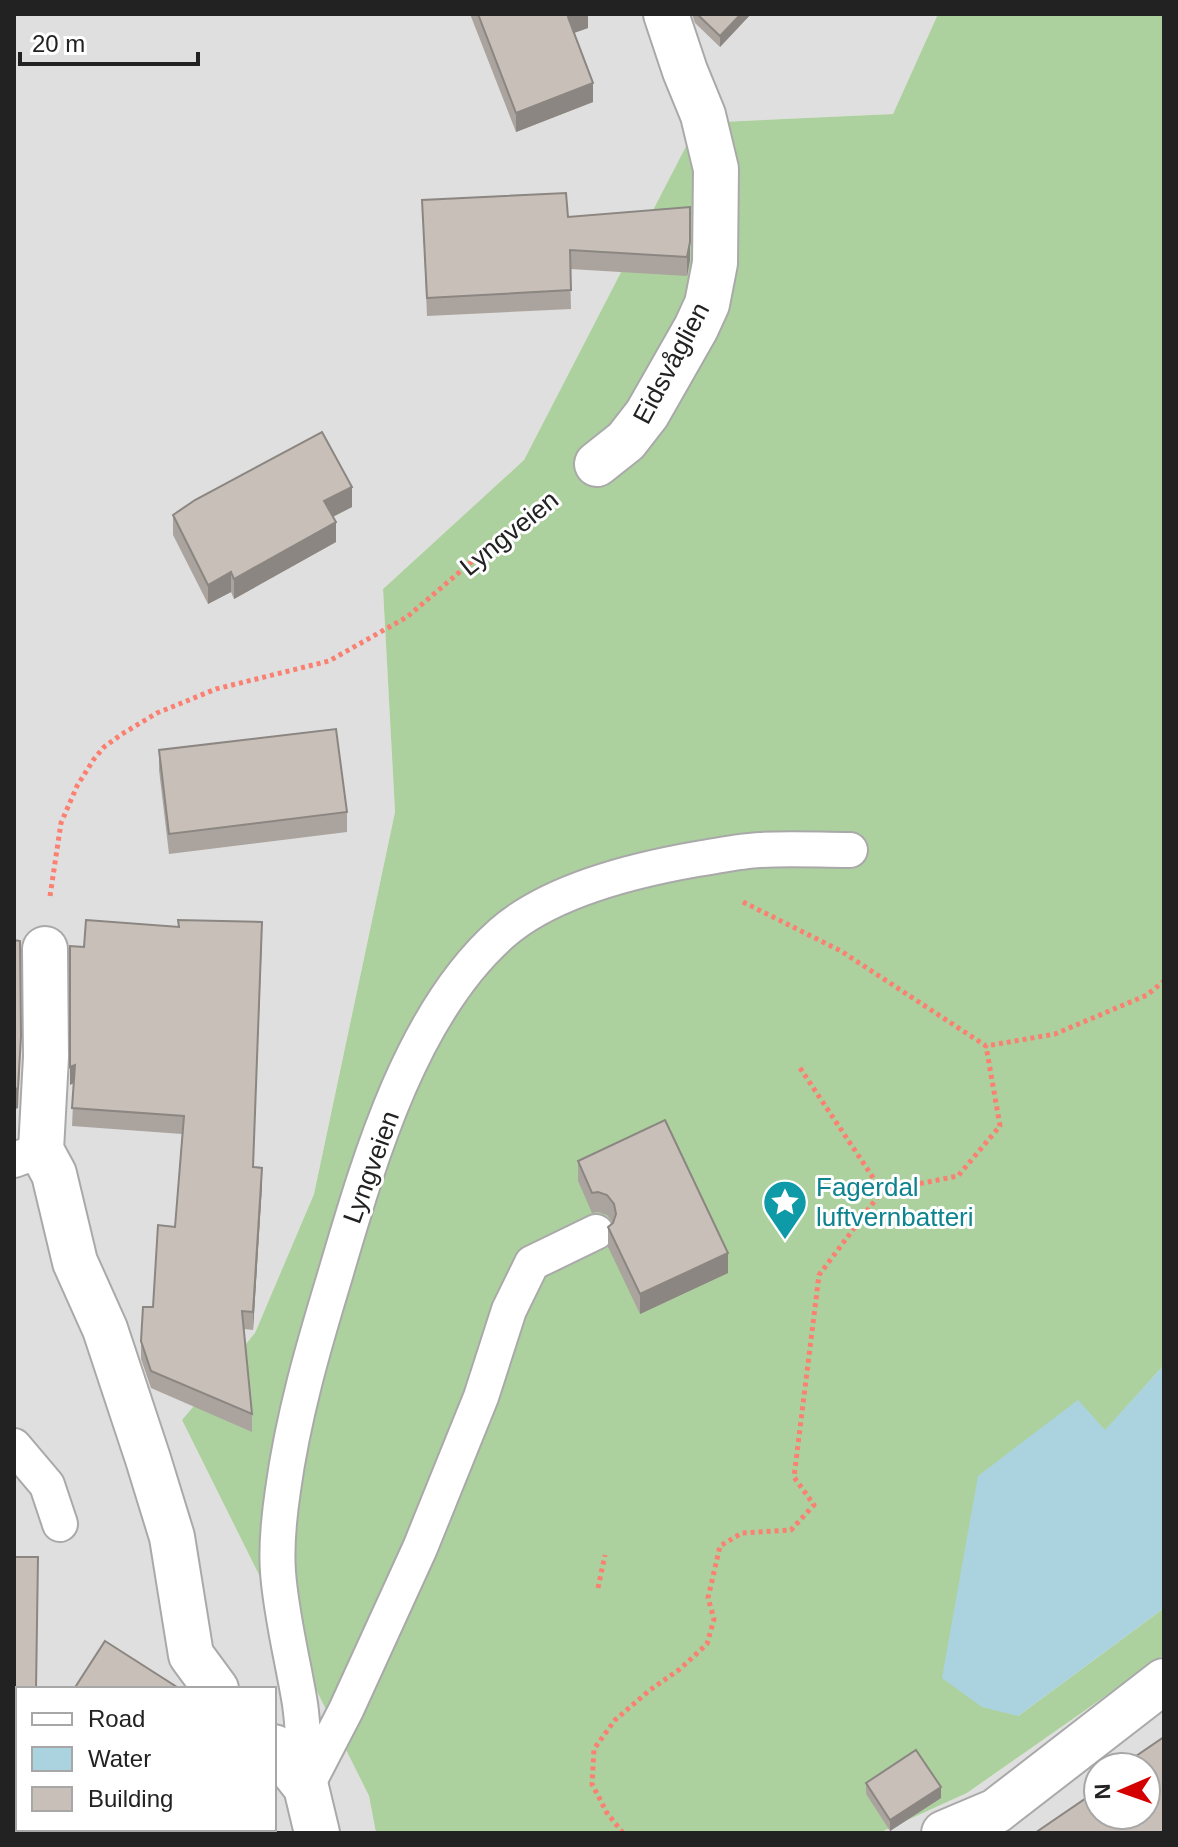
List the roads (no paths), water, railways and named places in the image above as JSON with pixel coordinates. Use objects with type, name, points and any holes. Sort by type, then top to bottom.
[{"type":"street","name":"Eidsvåglien","points":[[597,464],[626,441],[647,414],[707,304],[715,263],[716,169],[703,115],[666,14]]},
{"type":"street","points":[[45,949],[46,1057],[28,1155],[54,1174],[75,1262],[105,1329],[172,1537],[191,1655],[215,1687]]},
{"type":"street","points":[[944,1833],[996,1811],[1164,1681]]},
{"type":"street","name":"Lyngveien","points":[[276,1750],[306,1787],[317,1833]]},
{"type":"lane","name":"Lyngveien","points":[[306,1787],[301,1709],[278,1572],[278,1526],[289,1450],[307,1371],[349,1227],[385,1122],[423,1035],[464,972],[503,932],[542,906],[579,890],[651,867],[760,850],[850,850]]},
{"type":"lane","points":[[306,1787],[346,1710],[420,1548],[481,1397],[509,1310],[532,1263],[596,1232]]},
{"type":"lane","points":[[14,1446],[47,1485],[60,1524]]},
{"type":"water","points":[[1164,1365],[1164,1608],[1018,1716],[982,1707],[942,1678],[978,1476],[1078,1400],[1105,1430]]},
{"type":"place","name":"Fagerdal luftvernbatteri","points":[[785,1241]]}]
